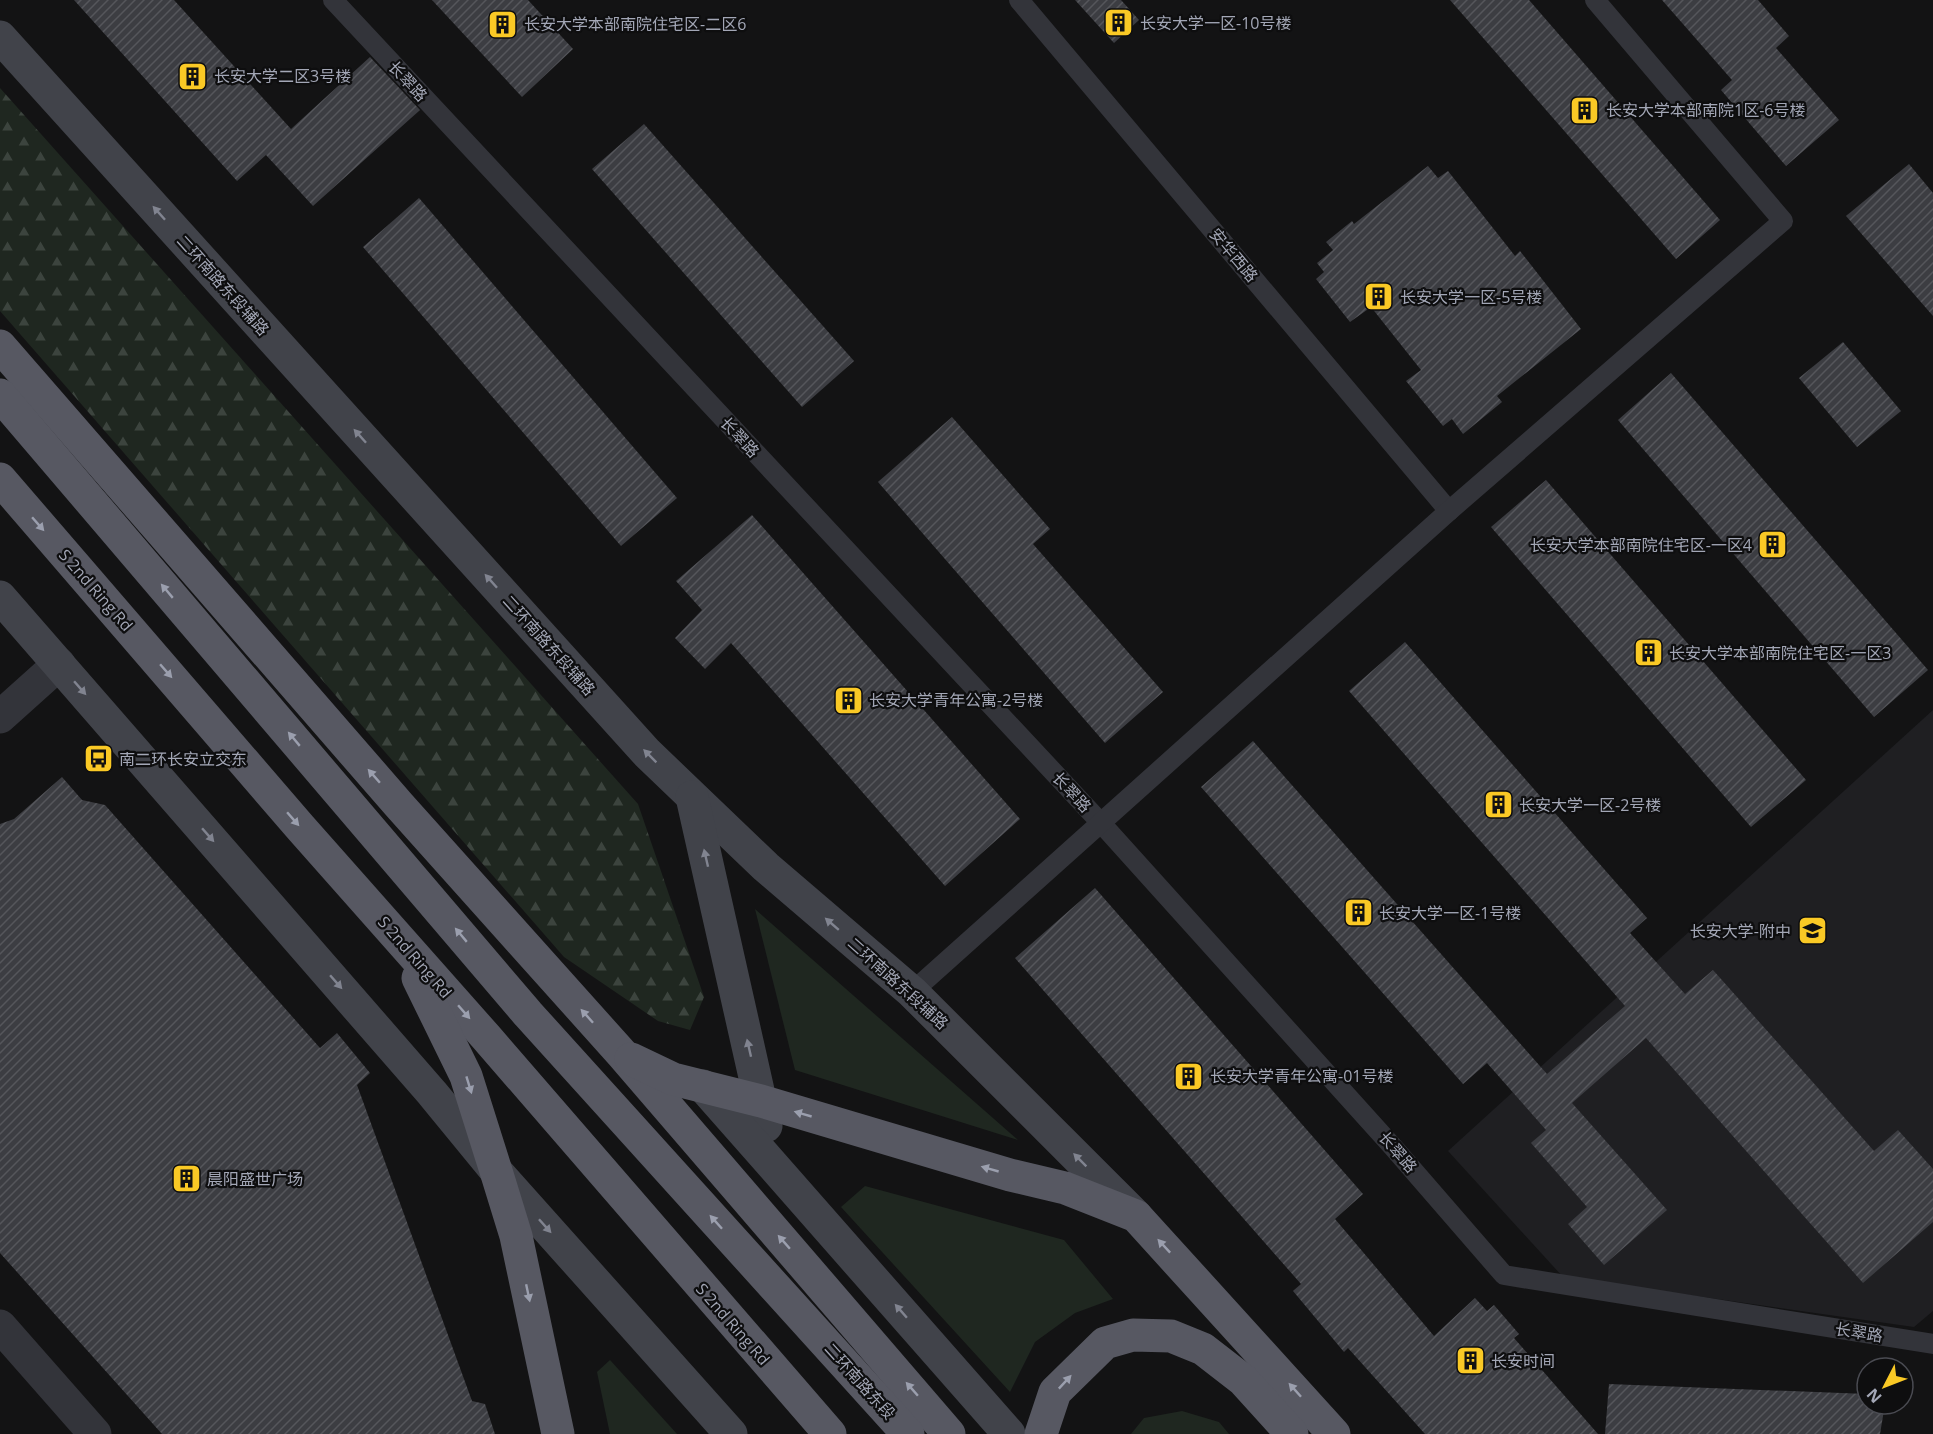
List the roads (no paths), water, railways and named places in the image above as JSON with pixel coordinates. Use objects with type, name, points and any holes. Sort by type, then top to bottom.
[{"type":"highway","points":[[0,346],[460,873],[622,1054],[950,1434]]},
{"type":"highway","points":[[0,395],[325,775],[460,873]]},
{"type":"highway","name":"S 2nd Ring Rd","points":[[0,479],[830,1434]]},
{"type":"highway","name":"二环南路东段","points":[[325,775],[528,1014],[908,1434]]},
{"type":"highway","points":[[398,938],[466,1076],[516,1236],[558,1434]]},
{"type":"highway","points":[[622,1054],[673,1078],[761,1101],[1010,1175],[1065,1188],[1136,1216],[1334,1434]]},
{"type":"highway","points":[[1041,1434],[1055,1392],[1105,1344],[1133,1335],[1171,1336],[1203,1349],[1243,1380],[1292,1434]]},
{"type":"main road","name":"二环南路东段辅路","points":[[0,37],[623,727],[766,867],[912,992],[1136,1216]]},
{"type":"main road","points":[[0,597],[432,1093],[496,1171],[731,1434]]},
{"type":"main road","points":[[692,797],[775,1167]]},
{"type":"main road","points":[[703,1086],[1009,1434]]},
{"type":"street","points":[[0,717],[59,664]]},
{"type":"street","points":[[0,1326],[95,1434]]},
{"type":"lane","name":"长翠路","points":[[333,0],[1101,823],[1393,1147],[1504,1275],[1933,1344]]},
{"type":"lane","name":"安华西路","points":[[1019,0],[1449,511]]},
{"type":"lane","points":[[912,992],[1449,511],[1783,221],[1595,0]]},
{"type":"place","name":"长安大学一区-10号楼","points":[[1119,23]]},
{"type":"place","name":"长安大学本部南院住宅区-二区6","points":[[503,24]]},
{"type":"place","name":"长安大学二区3号楼","points":[[193,76]]},
{"type":"place","name":"长安大学本部南院1区-6号楼","points":[[1585,110]]},
{"type":"place","name":"长安大学一区-5号楼","points":[[1379,297]]},
{"type":"place","name":"长安大学本部南院住宅区-一区4","points":[[1773,545]]},
{"type":"place","name":"长安大学本部南院住宅区-一区3","points":[[1648,653]]},
{"type":"place","name":"长安大学青年公寓-2号楼","points":[[848,700]]},
{"type":"place","name":"南二环长安立交东","points":[[98,759]]},
{"type":"place","name":"长安大学一区-2号楼","points":[[1498,805]]},
{"type":"place","name":"长安大学一区-1号楼","points":[[1358,913]]},
{"type":"place","name":"长安大学-附中","points":[[1812,931]]},
{"type":"place","name":"长安大学青年公寓-01号楼","points":[[1189,1076]]},
{"type":"place","name":"晨阳盛世广场","points":[[186,1179]]},
{"type":"place","name":"长安时间","points":[[1470,1361]]}]
